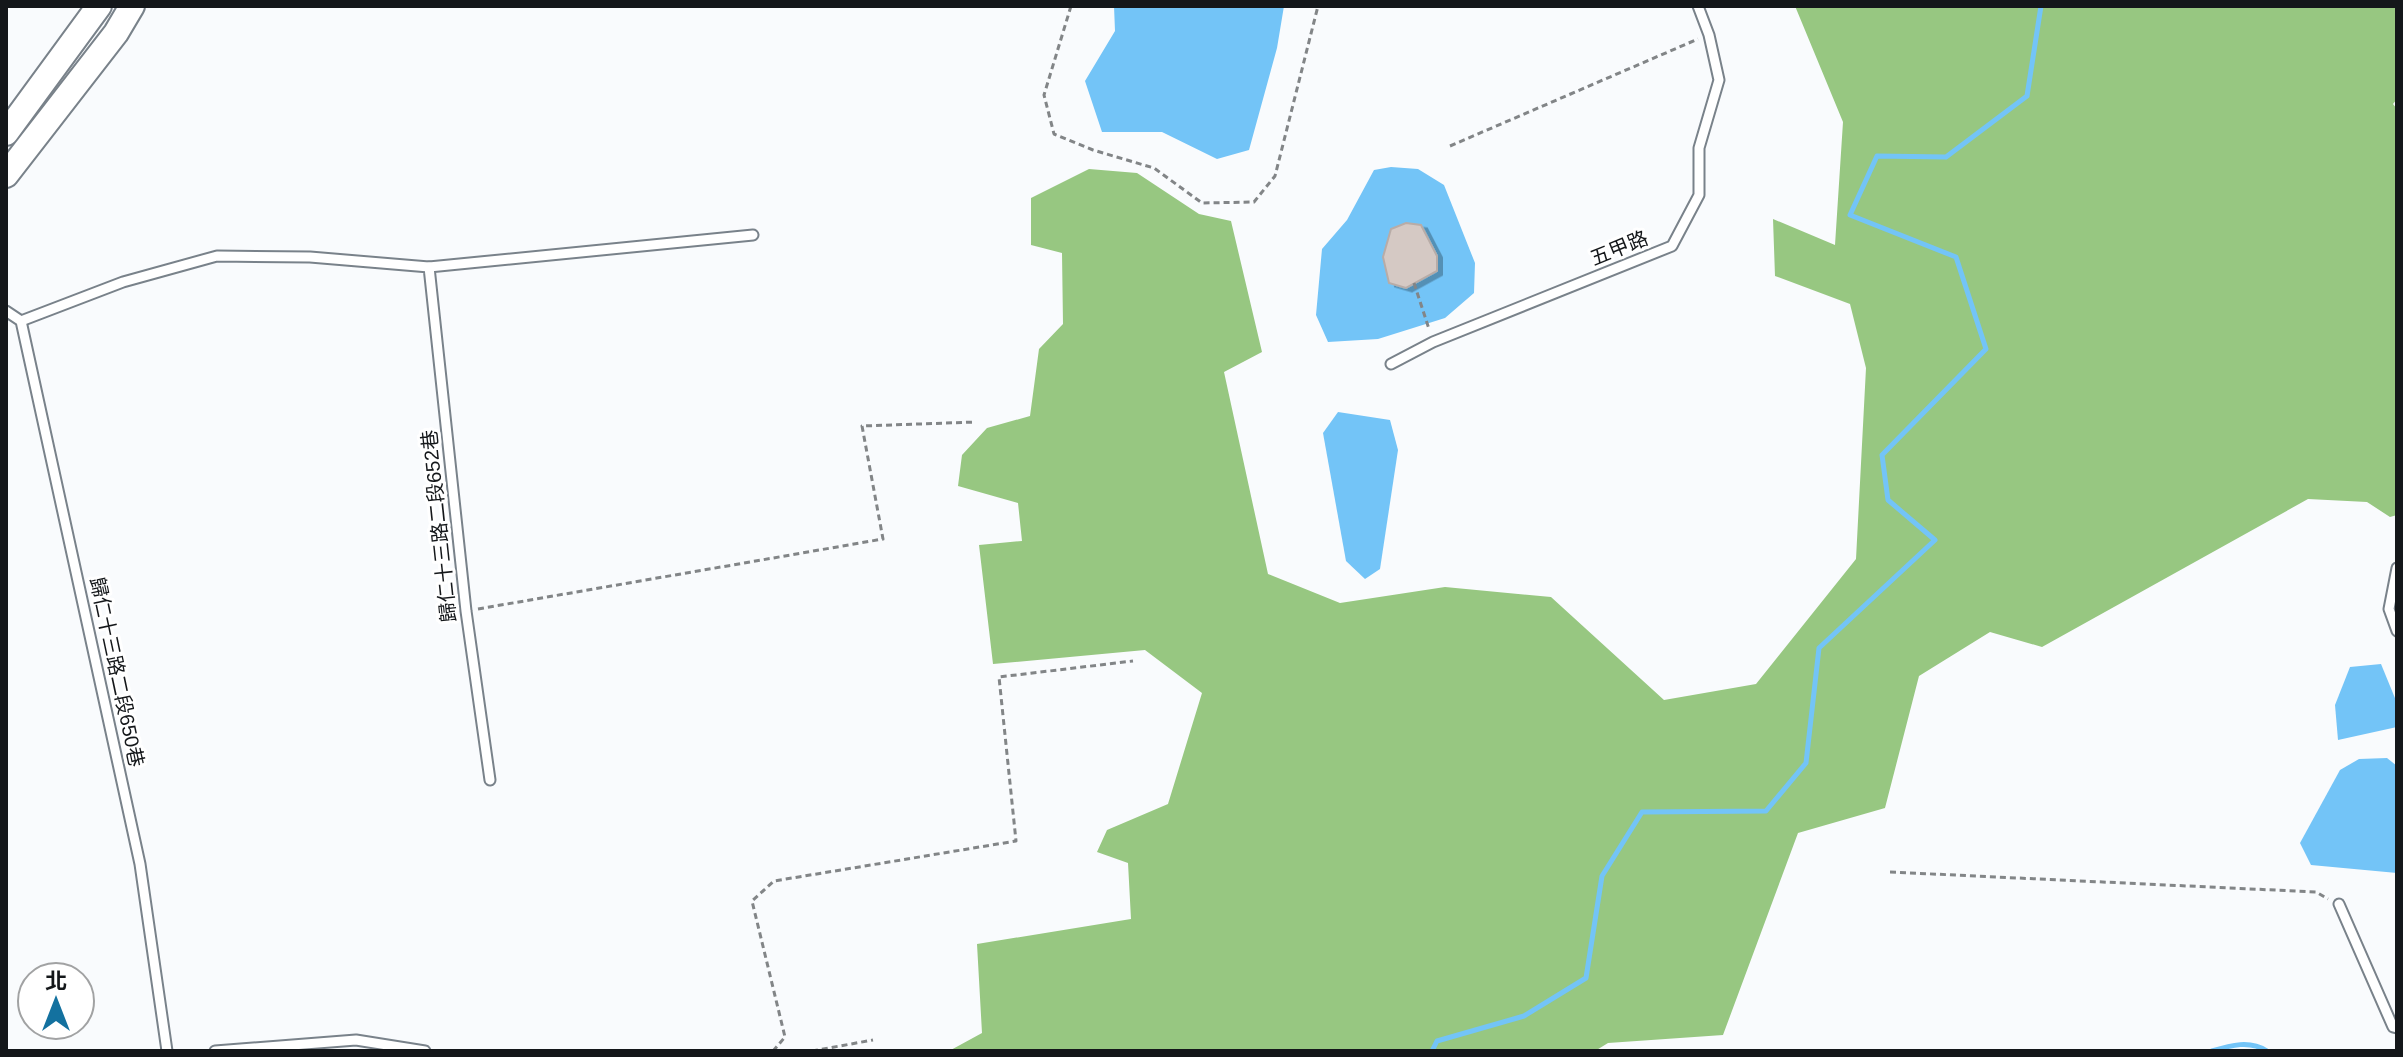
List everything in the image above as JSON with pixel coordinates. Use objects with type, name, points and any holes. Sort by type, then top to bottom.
[{"type":"street","points":[[6,133],[99,6]]},
{"type":"street","points":[[6,175],[116,33],[132,6]]},
{"type":"lane","name":"五甲路","points":[[1391,364],[1433,342],[1672,246],[1699,195],[1699,148],[1719,80],[1709,35],[1698,6]]},
{"type":"lane","points":[[6,311],[21,321],[123,282],[217,256],[310,257],[429,267],[753,235]]},
{"type":"lane","name":"歸仁十三路二段652巷","points":[[429,267],[466,611],[490,780]]},
{"type":"lane","name":"歸仁十三路二段650巷","points":[[21,321],[140,864],[167,1051]]},
{"type":"lane","points":[[2397,568],[2389,609],[2397,631]]},
{"type":"lane","points":[[2339,904],[2393,1027],[2397,1028]]},
{"type":"lane","points":[[215,1051],[356,1040],[425,1051]]},
{"type":"path","points":[[1071,6],[1044,95],[1054,134],[1093,150],[1154,168],[1202,203],[1254,202],[1275,176],[1318,6]]},
{"type":"path","points":[[1450,146],[1709,35]]},
{"type":"path","points":[[1414,283],[1430,335]]},
{"type":"path","points":[[466,611],[883,539],[862,426],[976,422]]},
{"type":"path","points":[[773,1051],[785,1037],[752,901],[774,881],[1016,841],[999,677],[1133,661]]},
{"type":"path","points":[[1890,872],[2316,892],[2339,904]]},
{"type":"path","points":[[812,1051],[873,1040]]},
{"type":"green space","points":[[1795,6],[2397,6],[2397,99],[2393,104],[2397,109],[2397,515],[2390,517],[2367,502],[2308,499],[2042,647],[1990,632],[1919,676],[1885,808],[1798,833],[1723,1035],[1608,1043],[1595,1051],[949,1051],[982,1033],[977,944],[1131,919],[1128,863],[1097,852],[1107,830],[1168,804],[1202,693],[1145,650],[993,664],[979,545],[1022,541],[1018,503],[958,486],[962,455],[987,428],[1030,416],[1039,349],[1063,324],[1062,253],[1031,245],[1031,198],[1089,169],[1137,173],[1199,214],[1231,221],[1262,352],[1224,372],[1268,574],[1340,603],[1445,587],[1551,597],[1664,700],[1756,684],[1856,559],[1866,368],[1850,304],[1775,276],[1773,219],[1835,245],[1843,122]]},
{"type":"water","points":[[1114,6],[1284,6],[1277,48],[1249,150],[1217,159],[1162,132],[1102,132],[1085,81],[1115,31]]},
{"type":"water","points":[[1391,167],[1418,169],[1444,185],[1475,263],[1474,293],[1445,318],[1378,339],[1328,342],[1316,315],[1322,249],[1347,220],[1374,170]],"holes":[[[1406,223],[1421,225],[1437,256],[1437,271],[1406,288],[1389,283],[1383,257],[1391,229]]]},
{"type":"water","points":[[1338,412],[1390,420],[1398,450],[1380,569],[1365,579],[1346,561],[1323,433]]},
{"type":"water","points":[[2381,664],[2397,703],[2397,727],[2338,740],[2335,705],[2350,667]]},
{"type":"water","points":[[2387,758],[2397,766],[2397,873],[2311,865],[2300,843],[2340,770],[2359,759]]},
{"type":"building","points":[[1406,223],[1421,225],[1437,256],[1437,271],[1406,288],[1389,283],[1383,257],[1391,229]]},
{"type":"waterway","points":[[1432,1051],[1437,1041],[1524,1016],[1586,978],[1602,876],[1642,812],[1766,811],[1806,763],[1819,648],[1935,540],[1888,500],[1882,455],[1986,349],[1956,257],[1850,215],[1877,156],[1946,157],[2027,96],[2041,6]]},
{"type":"waterway","points":[[2212,1051],[2233,1045],[2247,1045],[2267,1051]]}]
